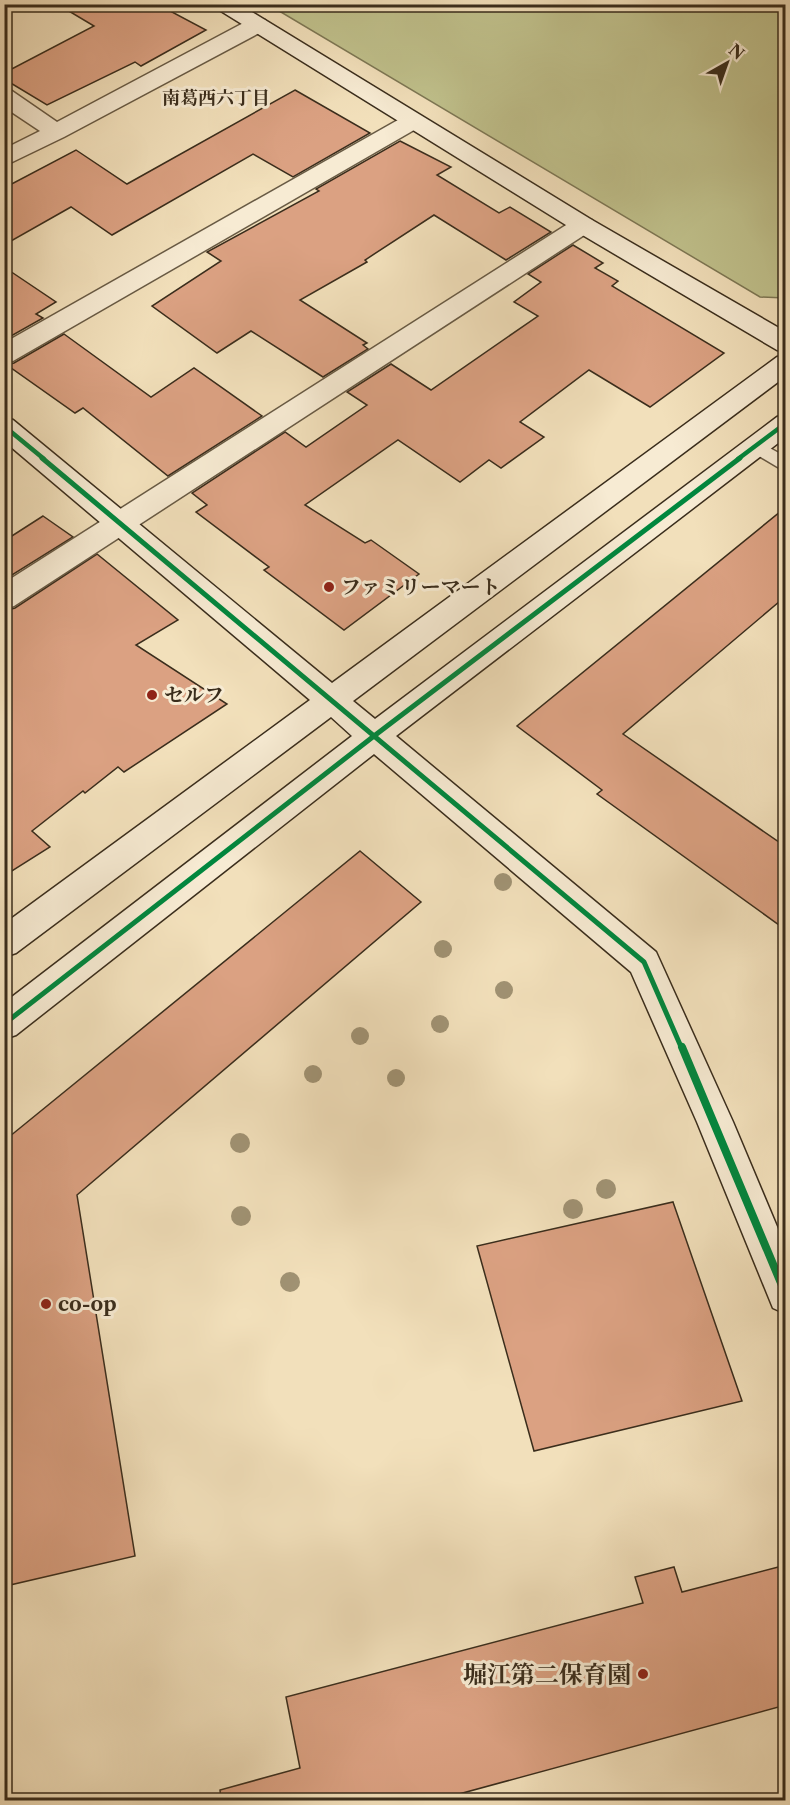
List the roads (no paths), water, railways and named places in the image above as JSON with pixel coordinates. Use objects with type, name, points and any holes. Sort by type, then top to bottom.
[{"type":"street","points":[[223,4],[583,225],[786,344]]},
{"type":"street","points":[[4,159],[257,25]]},
{"type":"street","points":[[4,96],[56,132]]},
{"type":"street","points":[[4,355],[413,121]]},
{"type":"street","points":[[4,598],[583,225]]},
{"type":"street","points":[[4,943],[786,363]]},
{"type":"street","points":[[4,1024],[374,736],[786,423]]},
{"type":"street","points":[[4,426],[644,962],[715,1122],[786,1295]]},
{"type":"lane","points":[[755,446],[786,466]]},
{"type":"place","name":"ファミリーマート","points":[[329,587]]},
{"type":"place","name":"セルフ","points":[[152,695]]},
{"type":"place","name":"co-op","points":[[46,1304]]},
{"type":"place","name":"堀江第二保育園","points":[[643,1674]]},
{"type":"district","name":"南葛西六丁目","points":[[216,98]]}]
